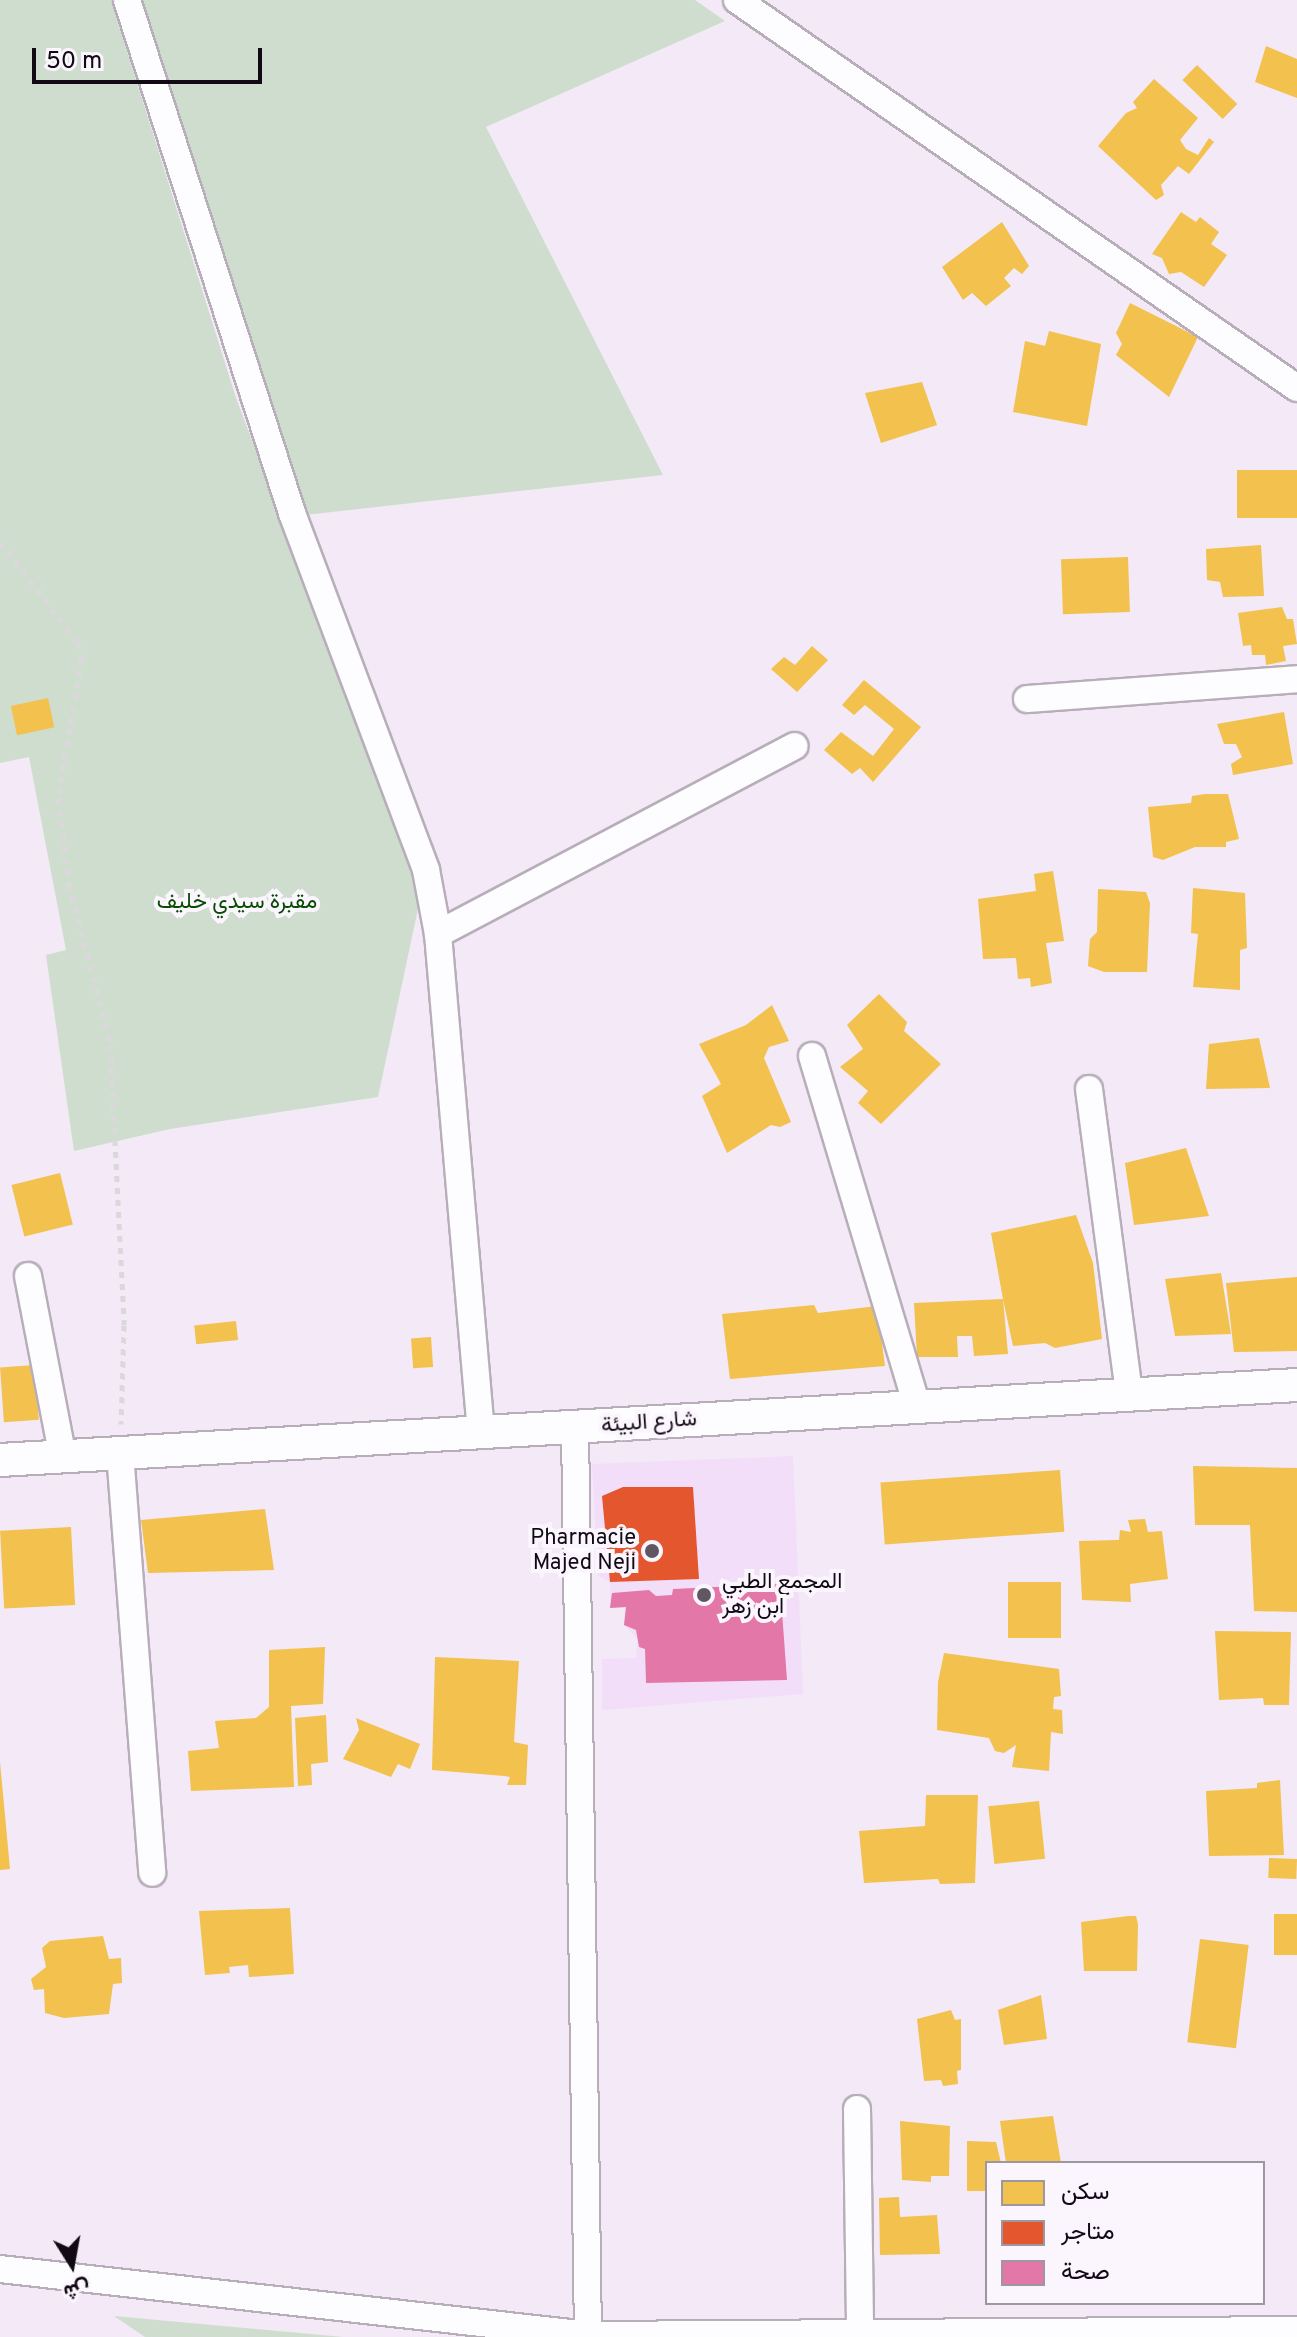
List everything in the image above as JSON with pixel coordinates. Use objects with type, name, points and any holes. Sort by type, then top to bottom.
[{"type":"street","points":[[127,0],[292,513],[426,870],[438,934],[481,1433]]},
{"type":"street","points":[[737,0],[1297,388]]},
{"type":"street","points":[[1027,699],[1297,679]]},
{"type":"street","points":[[438,934],[795,746]]},
{"type":"street","points":[[812,1056],[917,1405]]},
{"type":"street","points":[[1089,1089],[1129,1394]]},
{"type":"street","points":[[28,1276],[63,1457]]},
{"type":"street","name":"شارع البيئة","points":[[0,1460],[1297,1385]]},
{"type":"street","points":[[575,1428],[588,2335]]},
{"type":"street","points":[[120,1453],[152,1873]]},
{"type":"street","points":[[857,2109],[860,2333]]},
{"type":"street","points":[[0,2269],[588,2335],[1297,2330]]},
{"type":"path","points":[[0,542],[78,643],[82,658],[58,798],[64,857],[110,1044],[124,1325],[120,1453]]},
{"type":"shaded area","name":"المجمع الطبي ابن زهر","points":[[793,1456],[803,1694],[602,1710],[602,1659],[636,1658],[638,1639],[624,1625],[625,1608],[610,1608],[610,1582],[598,1576],[592,1464]]},
{"type":"green space","name":"مقبرة سيدي خليف","points":[[0,0],[111,0],[236,398],[422,890],[378,1097],[170,1129],[74,1151],[46,955],[66,950],[29,757],[0,763]]},
{"type":"green space","points":[[139,0],[695,0],[725,21],[486,127],[663,475],[305,515]]},
{"type":"green space","points":[[114,2316],[343,2337],[145,2337]]},
{"type":"building: سكن","points":[[1266,46],[1297,59],[1297,98],[1255,82]]},
{"type":"building: سكن","points":[[1197,65],[1237,104],[1223,119],[1182,80]]},
{"type":"building: سكن","points":[[1154,79],[1198,118],[1180,140],[1186,149],[1198,155],[1209,138],[1214,142],[1189,174],[1178,166],[1161,185],[1164,195],[1156,200],[1098,146],[1126,113],[1137,108],[1133,102]]},
{"type":"building: سكن","points":[[1181,212],[1196,222],[1200,217],[1219,232],[1211,244],[1227,255],[1204,287],[1181,272],[1169,274],[1162,258],[1152,254]]},
{"type":"building: سكن","points":[[1002,222],[1029,266],[1022,274],[1014,268],[1004,278],[1011,286],[986,306],[972,293],[963,300],[942,267]]},
{"type":"building: سكن","points":[[1130,303],[1198,337],[1169,397],[1116,355],[1122,344],[1116,333]]},
{"type":"building: سكن","points":[[1049,331],[1101,344],[1087,426],[1013,412],[1025,341],[1045,346]]},
{"type":"building: سكن","points":[[922,382],[937,425],[881,443],[865,393]]},
{"type":"building: سكن","points":[[1237,470],[1297,470],[1297,518],[1237,518]]},
{"type":"building: سكن","points":[[1261,545],[1264,596],[1223,597],[1220,582],[1207,580],[1206,549]]},
{"type":"building: سكن","points":[[1128,557],[1130,612],[1063,614],[1061,559]]},
{"type":"building: سكن","points":[[1282,607],[1287,619],[1293,619],[1297,644],[1283,646],[1286,661],[1266,665],[1265,655],[1252,655],[1251,645],[1243,646],[1238,613]]},
{"type":"building: سكن","points":[[812,646],[828,660],[797,692],[771,669],[784,657],[795,665]]},
{"type":"building: سكن","points":[[864,680],[921,727],[873,782],[860,768],[852,774],[824,750],[841,732],[873,756],[894,729],[865,705],[854,715],[842,705]]},
{"type":"building: سكن","points":[[48,698],[54,727],[17,735],[11,706]]},
{"type":"building: سكن","points":[[1284,712],[1293,764],[1233,775],[1231,764],[1242,757],[1236,744],[1224,744],[1217,724]]},
{"type":"building: سكن","points":[[1228,794],[1239,839],[1226,842],[1226,847],[1195,847],[1163,860],[1153,857],[1148,807],[1191,803],[1192,796]]},
{"type":"building: سكن","points":[[1053,871],[1064,941],[1046,943],[1052,983],[1031,987],[1030,978],[1018,979],[1016,958],[983,959],[978,899],[1036,891],[1034,874]]},
{"type":"building: سكن","points":[[1193,888],[1245,893],[1247,948],[1240,950],[1240,990],[1193,987],[1198,934],[1191,933]]},
{"type":"building: سكن","points":[[1098,889],[1146,892],[1150,903],[1147,972],[1104,972],[1088,966],[1090,939],[1097,932]]},
{"type":"building: سكن","points":[[879,994],[907,1022],[904,1031],[941,1064],[881,1124],[858,1103],[868,1091],[840,1067],[863,1049],[847,1025]]},
{"type":"building: سكن","points":[[772,1005],[789,1041],[769,1047],[764,1058],[791,1122],[780,1127],[771,1125],[727,1153],[702,1096],[721,1084],[699,1044],[746,1025]]},
{"type":"building: سكن","points":[[1259,1038],[1270,1088],[1206,1089],[1209,1044]]},
{"type":"building: سكن","points":[[1186,1148],[1209,1216],[1134,1225],[1125,1163]]},
{"type":"building: سكن","points":[[60,1173],[73,1224],[24,1237],[11,1185]]},
{"type":"building: سكن","points":[[1076,1215],[1093,1263],[1102,1339],[1055,1348],[1045,1343],[1013,1346],[991,1233]]},
{"type":"building: سكن","points":[[1221,1273],[1231,1334],[1175,1336],[1165,1279]]},
{"type":"building: سكن","points":[[1297,1277],[1297,1351],[1234,1352],[1226,1283]]},
{"type":"building: سكن","points":[[1003,1299],[1008,1354],[974,1356],[972,1336],[957,1336],[958,1357],[917,1357],[914,1303]]},
{"type":"building: سكن","points":[[814,1305],[818,1313],[877,1306],[885,1366],[730,1379],[722,1314]]},
{"type":"building: سكن","points":[[236,1321],[238,1340],[196,1344],[194,1325]]},
{"type":"building: سكن","points":[[431,1337],[433,1367],[413,1368],[411,1338]]},
{"type":"building: سكن","points":[[35,1365],[39,1420],[4,1422],[0,1367]]},
{"type":"building: سكن","points":[[1193,1466],[1297,1468],[1297,1612],[1254,1611],[1250,1525],[1195,1525]]},
{"type":"building: سكن","points":[[1060,1470],[1064,1532],[885,1544],[880,1483]]},
{"type":"building: سكن","points":[[265,1509],[274,1570],[148,1573],[141,1520]]},
{"type":"building: سكن","points":[[1145,1519],[1148,1532],[1162,1531],[1168,1579],[1130,1584],[1131,1602],[1082,1600],[1079,1541],[1119,1540],[1120,1530],[1131,1532],[1128,1520]]},
{"type":"building: سكن","points":[[71,1527],[75,1605],[4,1609],[0,1531]]},
{"type":"building: سكن","points":[[1008,1582],[1061,1582],[1061,1638],[1008,1638]]},
{"type":"building: سكن","points":[[1215,1631],[1291,1632],[1289,1705],[1264,1705],[1263,1698],[1219,1700]]},
{"type":"building: سكن","points":[[325,1647],[323,1704],[291,1706],[294,1787],[191,1791],[188,1751],[219,1748],[215,1721],[256,1718],[269,1707],[269,1650]]},
{"type":"building: سكن","points":[[944,1653],[1059,1669],[1061,1696],[1054,1697],[1053,1709],[1062,1710],[1063,1734],[1051,1732],[1049,1771],[1012,1767],[1016,1745],[1004,1753],[995,1751],[989,1738],[937,1730],[938,1682]]},
{"type":"building: سكن","points":[[435,1657],[519,1661],[514,1742],[528,1745],[526,1785],[507,1785],[510,1777],[504,1776],[432,1770]]},
{"type":"building: سكن","points":[[326,1715],[328,1762],[311,1764],[312,1785],[298,1786],[295,1718]]},
{"type":"building: سكن","points":[[356,1718],[420,1744],[410,1769],[398,1764],[391,1777],[343,1759],[359,1730]]},
{"type":"building: سكن","points":[[0,1762],[10,1869],[0,1870]]},
{"type":"building: سكن","points":[[1280,1780],[1284,1855],[1209,1856],[1206,1791],[1257,1788],[1257,1783]]},
{"type":"building: سكن","points":[[926,1795],[978,1795],[975,1883],[940,1884],[938,1879],[864,1883],[859,1831],[925,1826]]},
{"type":"building: سكن","points":[[1039,1801],[1045,1859],[994,1864],[988,1806]]},
{"type":"building: سكن","points":[[1269,1858],[1297,1859],[1296,1879],[1268,1878]]},
{"type":"building: سكن","points":[[290,1908],[294,1974],[249,1977],[248,1965],[229,1967],[230,1973],[205,1975],[199,1911]]},
{"type":"building: سكن","points":[[1274,1914],[1297,1914],[1297,1955],[1274,1955]]},
{"type":"building: سكن","points":[[1136,1916],[1138,1924],[1137,1971],[1084,1971],[1081,1922]]},
{"type":"building: سكن","points":[[103,1936],[109,1959],[121,1958],[122,1983],[113,1984],[109,2014],[64,2018],[45,2013],[44,1989],[34,1990],[31,1979],[46,1967],[42,1948],[50,1941]]},
{"type":"building: سكن","points":[[1200,1939],[1249,1945],[1236,2048],[1187,2042]]},
{"type":"building: سكن","points":[[1041,1995],[1047,2039],[1004,2045],[998,2010]]},
{"type":"building: سكن","points":[[951,2010],[955,2020],[961,2019],[961,2070],[957,2071],[958,2084],[943,2086],[941,2080],[924,2081],[917,2019]]},
{"type":"building: سكن","points":[[1053,2116],[1061,2161],[1006,2161],[1000,2121]]},
{"type":"building: سكن","points":[[900,2121],[950,2126],[949,2176],[931,2176],[931,2182],[902,2180]]},
{"type":"building: سكن","points":[[967,2141],[996,2142],[1001,2161],[985,2161],[985,2191],[967,2191]]},
{"type":"building: سكن","points":[[899,2197],[900,2217],[937,2215],[940,2254],[880,2255],[879,2198]]},
{"type":"building: متاجر","name":"Pharmacie Majed Neji","points":[[623,1487],[693,1487],[699,1579],[610,1582],[602,1496]]},
{"type":"building: صحة","points":[[780,1584],[787,1680],[646,1683],[645,1649],[639,1647],[636,1630],[624,1625],[626,1607],[610,1608],[612,1593],[649,1590],[656,1596],[672,1595],[673,1589]]},
{"type":"place","name":"Pharmacie Majed Neji","points":[[652,1551]]},
{"type":"place","name":"المجمع الطبي ابن زهر","points":[[704,1595]]}]
